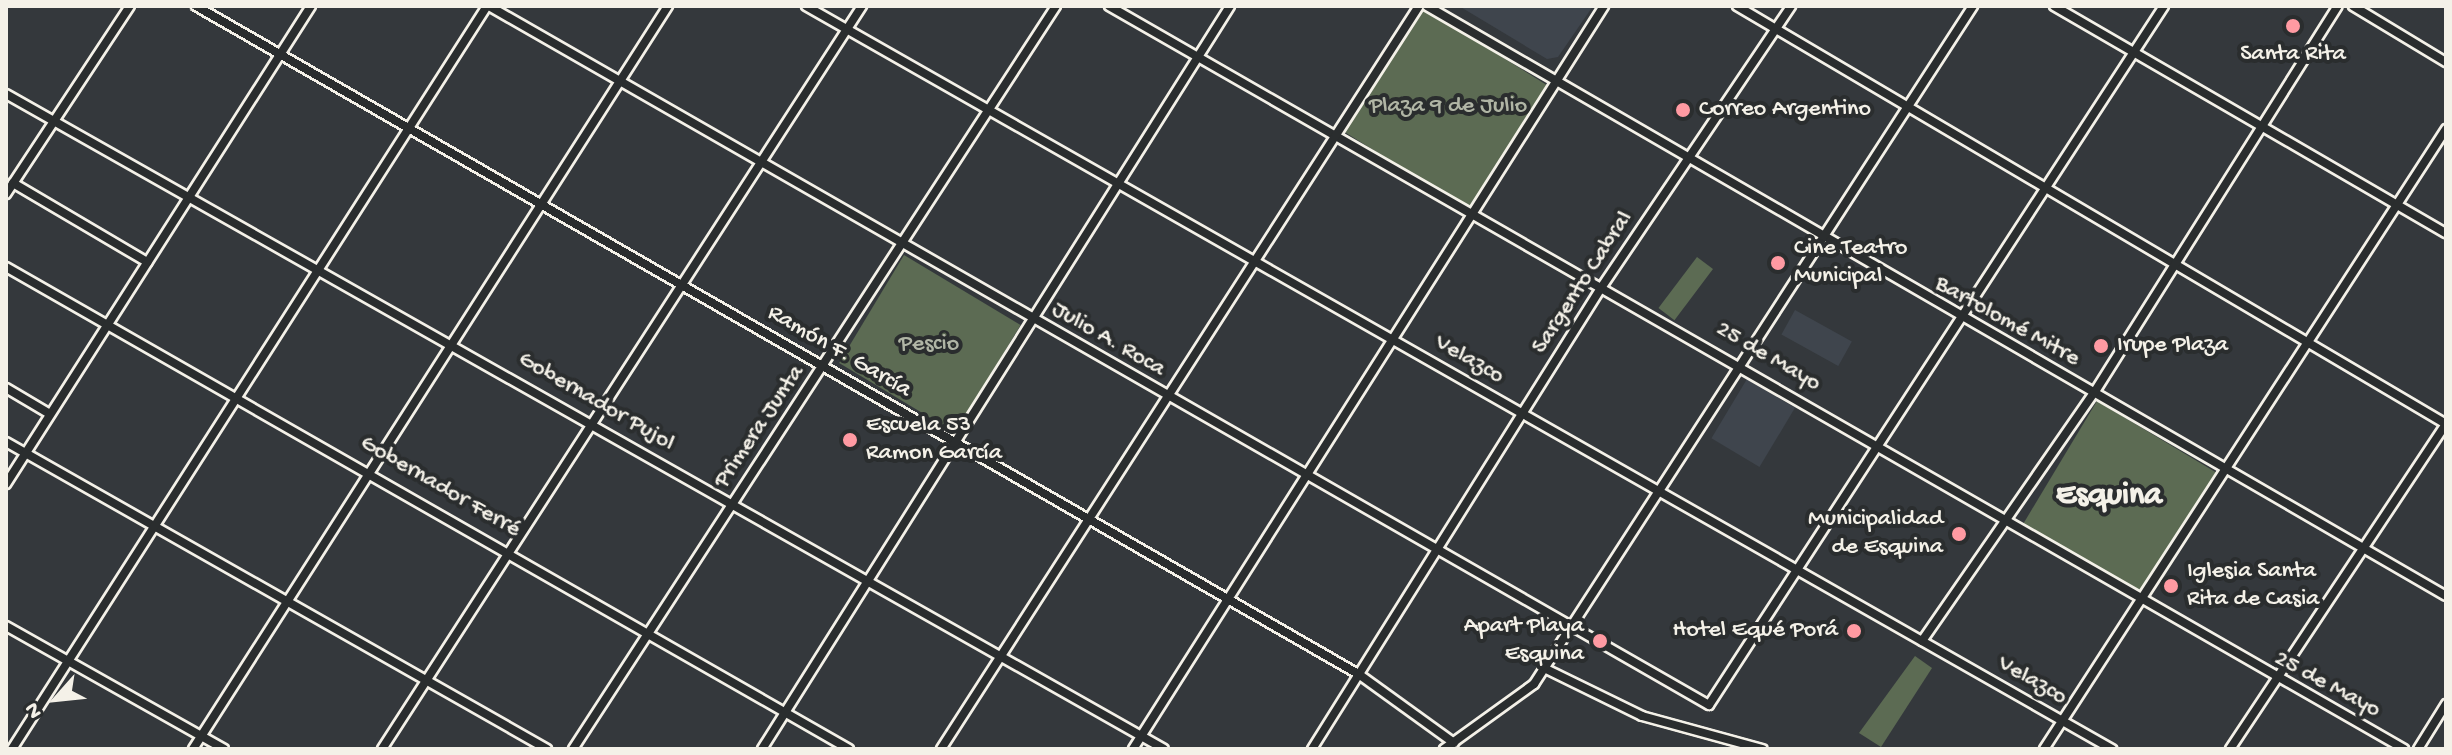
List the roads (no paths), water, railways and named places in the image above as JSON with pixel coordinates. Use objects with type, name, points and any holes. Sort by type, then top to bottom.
[{"type":"street","points":[[6,194],[130,6]]},
{"type":"street","name":"Ramón F. García","points":[[196,6],[1360,675],[1454,743]]},
{"type":"street","points":[[6,484],[311,6]]},
{"type":"street","points":[[12,749],[238,396],[315,269],[488,6]]},
{"type":"street","name":"Julio A. Roca","points":[[488,6],[1571,630],[1709,705],[1799,571]]},
{"type":"street","points":[[193,749],[448,340],[668,6]]},
{"type":"street","name":"Velazco","points":[[806,6],[2112,749]]},
{"type":"street","points":[[382,749],[862,6]]},
{"type":"street","name":"Primera Junta","points":[[573,749],[732,503],[825,367],[1056,6]]},
{"type":"street","name":"25 de Mayo","points":[[1109,6],[1195,59],[1601,288],[1742,363],[2279,683],[2404,749]]},
{"type":"street","points":[[762,749],[953,440],[1230,6]]},
{"type":"street","points":[[941,749],[997,657],[1419,6]]},
{"type":"street","name":"Bartolomé Mitre","points":[[1427,6],[1687,162],[2094,393],[2223,473],[2446,596]]},
{"type":"street","points":[[1133,749],[1604,6]]},
{"type":"street","points":[[1737,6],[2446,424],[2363,548],[2279,683],[2230,749]]},
{"type":"street","name":"Sargento Cabral","points":[[1312,749],[1601,288],[1791,6]]},
{"type":"street","points":[[1444,749],[1511,704],[1544,668],[1824,241],[1973,6]]},
{"type":"street","points":[[2054,6],[2263,123],[2446,233]]},
{"type":"street","points":[[1799,571],[2164,6]]},
{"type":"street","points":[[1922,641],[2094,393],[2338,6]]},
{"type":"street","points":[[2353,6],[2446,62]]},
{"type":"street","name":"Gobernador Pujol","points":[[6,94],[187,200],[448,340],[997,657],[1164,749]]},
{"type":"street","points":[[2044,749],[2446,129]]},
{"type":"street","points":[[13,183],[147,262]]},
{"type":"street","name":"Gobernador Ferré","points":[[6,267],[367,468],[849,749]]},
{"type":"street","points":[[6,388],[50,414]]},
{"type":"street","points":[[6,442],[423,682],[547,749]]},
{"type":"street","points":[[6,626],[224,749]]},
{"type":"street","points":[[1544,668],[1632,713],[1763,749]]},
{"type":"street","points":[[2418,749],[2446,704]]},
{"type":"place","name":"Santa Rita","points":[[2293,26]]},
{"type":"place","name":"Correo Argentino","points":[[1683,110]]},
{"type":"place","name":"Cine Teatro Municipal","points":[[1778,263]]},
{"type":"place","name":"Irupe Plaza","points":[[2101,346]]},
{"type":"place","name":"Escuela 53 Ramon García","points":[[850,440]]},
{"type":"place","name":"Municipalidad de Esquina","points":[[1959,534]]},
{"type":"place","name":"Iglesia Santa Rita de Casia","points":[[2171,586]]},
{"type":"place","name":"Hotel Equé Porá","points":[[1854,631]]},
{"type":"place","name":"Apart Playa Esquina","points":[[1600,641]]},
{"type":"district","name":"Esquina","points":[[2109,496]]},
{"type":"park label","name":"Plaza 9 de Julio","points":[[1448,107]]},
{"type":"park label","name":"Pescio","points":[[929,345]]}]
